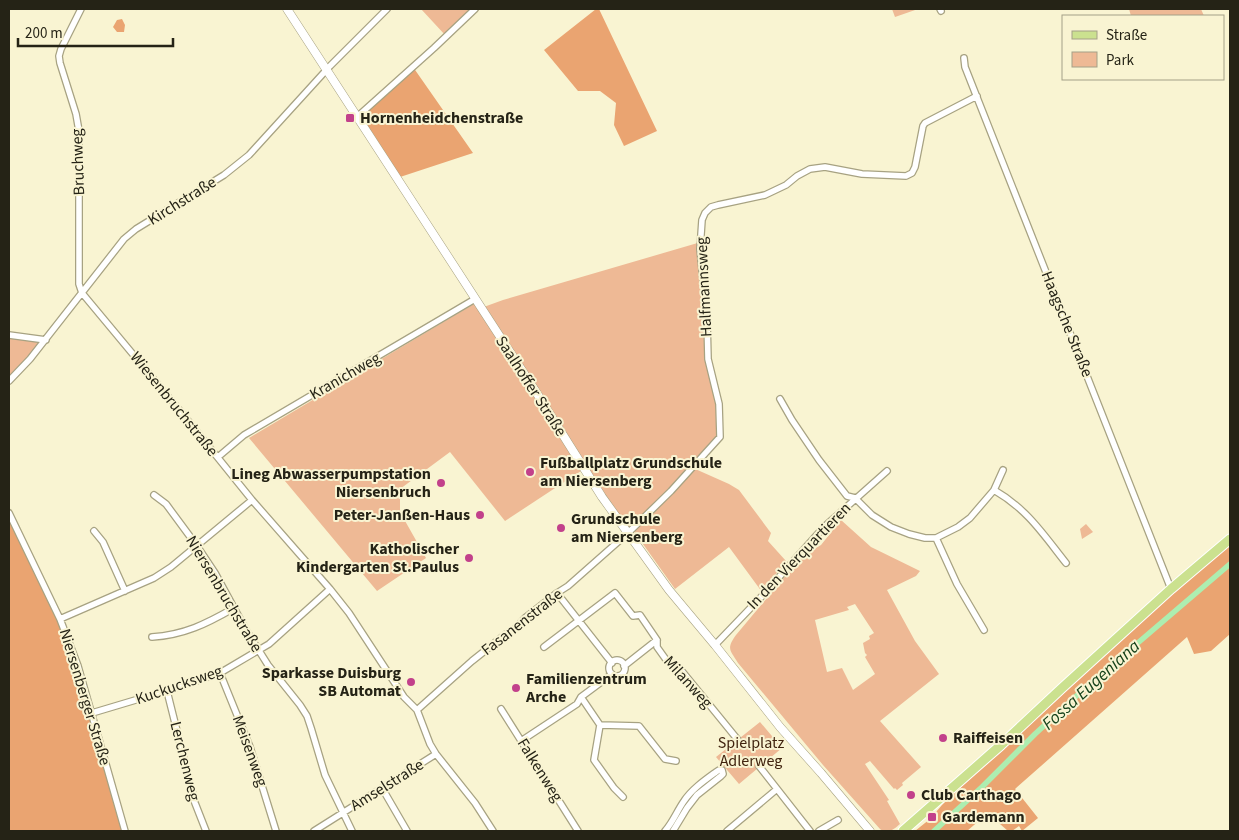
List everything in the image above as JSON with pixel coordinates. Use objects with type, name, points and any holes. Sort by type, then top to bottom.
[{"type":"main road","name":"Saalhoffer Straße","points":[[287,9],[602,497],[660,579],[780,726],[870,831]]},
{"type":"main road","points":[[903,831],[1002,745],[1171,589],[1230,538]]},
{"type":"street","name":"Bruchweg","points":[[81,9],[61,49],[60,63],[76,114],[79,131],[79,277],[82,293]]},
{"type":"street","points":[[326,70],[386,9]]},
{"type":"street","points":[[357,117],[475,9]]},
{"type":"street","name":"Haagsche Straße","points":[[964,58],[965,67],[1171,589]]},
{"type":"street","name":"Kirchstraße","points":[[9,381],[46,340],[124,239],[136,229],[224,175],[249,155],[326,70]]},
{"type":"street","name":"Halfmannsweg","points":[[628,533],[671,491],[720,437],[719,404],[708,359],[707,319],[700,249],[702,220],[707,210],[718,205],[765,195],[786,186],[797,176],[810,169],[825,167],[862,174],[906,176],[912,173],[915,167],[925,123],[977,96]]},
{"type":"street","name":"Wiesenbruchstraße","points":[[82,293],[252,500],[349,613],[404,697],[417,710],[430,744],[436,754],[475,803],[493,831]]},
{"type":"street","name":"Kranichweg","points":[[218,457],[244,435],[475,299]]},
{"type":"street","points":[[9,335],[46,340]]},
{"type":"street","points":[[780,399],[819,460],[847,496],[855,498],[872,515],[891,527],[909,534],[925,538],[936,538],[958,527],[970,518],[994,490],[1003,470]]},
{"type":"street","name":"In den Vierquartieren","points":[[714,645],[764,595],[815,536],[887,471]]},
{"type":"street","points":[[994,490],[1023,510],[1066,562]]},
{"type":"street","name":"Niersenbruchstraße","points":[[154,495],[166,504],[197,546],[215,573],[268,665],[307,716],[325,775],[352,831]]},
{"type":"street","points":[[60,619],[154,578],[171,567],[252,500]]},
{"type":"street","name":"Niersenberger Straße","points":[[9,513],[60,619],[78,666],[125,831]]},
{"type":"street","points":[[94,532],[103,542],[125,590]]},
{"type":"street","name":"Fasanenstraße","points":[[417,710],[472,661],[568,586],[628,533]]},
{"type":"street","points":[[936,538],[957,584],[984,630]]},
{"type":"street","name":"Kuckucksweg","points":[[92,713],[220,673],[269,644],[330,589]]},
{"type":"street","points":[[557,593],[612,663]]},
{"type":"street","name":"Milanweg","points":[[578,621],[615,593],[633,616],[640,615],[657,640],[657,647],[667,661],[681,670],[738,740]]},
{"type":"street","points":[[152,637],[192,630],[234,608]]},
{"type":"street","points":[[544,647],[578,621]]},
{"type":"street","points":[[624,666],[617,661],[612,663],[609,668],[612,674],[616,676],[622,674],[624,666],[657,640]]},
{"type":"street","name":"Meisenweg","points":[[220,673],[250,747],[276,831]]},
{"type":"street","points":[[522,741],[577,704],[581,697],[612,674]]},
{"type":"street","name":"Lerchenweg","points":[[167,691],[195,803],[206,831]]},
{"type":"street","points":[[581,697],[600,725],[594,760],[614,788],[623,797]]},
{"type":"street","name":"Falkenweg","points":[[501,709],[578,831]]},
{"type":"street","points":[[600,725],[639,726],[665,759],[676,762]]},
{"type":"street","name":"Amselstraße","points":[[314,831],[436,754]]},
{"type":"street","points":[[759,766],[810,831]]},
{"type":"street","points":[[665,831],[693,790],[716,772],[722,770],[723,774],[697,796],[687,808],[673,831]]},
{"type":"street","points":[[382,788],[407,831]]},
{"type":"street","points":[[727,831],[777,789]]},
{"type":"street","points":[[819,831],[838,820]]},
{"type":"green space","points":[[421,9],[475,9],[446,36]]},
{"type":"green space","points":[[892,9],[918,9],[895,17]]},
{"type":"green space","points":[[1129,9],[1201,9],[1204,15],[1131,15]]},
{"type":"green space","points":[[701,242],[708,362],[719,404],[720,440],[693,468],[739,490],[771,533],[768,541],[786,561],[762,592],[729,547],[675,589],[633,530],[628,533],[584,469],[505,521],[450,452],[400,489],[400,512],[426,558],[377,591],[249,438],[477,302],[481,308]]},
{"type":"green space","points":[[9,335],[46,340],[9,381]]},
{"type":"green space","points":[[841,520],[871,547],[920,571],[916,576],[887,590],[915,641],[939,674],[880,721],[921,767],[902,783],[903,785],[897,790],[894,789],[870,761],[865,764],[889,800],[887,801],[900,824],[888,831],[880,829],[823,765],[738,663],[730,649],[736,635],[798,561],[821,545]],"holes":[[[855,604],[874,633],[869,636],[870,639],[863,643],[867,655],[865,657],[875,674],[853,690],[842,668],[827,672],[815,620],[849,610],[847,607]]]},
{"type":"green space","points":[[1086,524],[1093,532],[1082,539],[1080,529]]},
{"type":"green space","name":"Spielplatz Adlerweg","points":[[760,722],[782,748],[739,784],[716,757]]},
{"type":"shaded area","points":[[596,9],[599,9],[657,131],[624,146],[614,125],[616,103],[600,91],[578,91],[544,50]]},
{"type":"shaded area","points":[[122,19],[125,25],[124,32],[117,32],[113,27],[117,20]]},
{"type":"shaded area","points":[[413,67],[473,153],[397,178],[357,117]]},
{"type":"shaded area","points":[[9,513],[59,622],[92,713],[125,831],[9,831]]},
{"type":"shaded area","points":[[1230,543],[1230,634],[1211,651],[1194,654],[1187,637],[1015,789],[1038,818],[1022,831],[1019,826],[1012,831],[1008,831],[988,813],[967,831],[915,831],[930,819],[942,805],[1105,652]]},
{"type":"waterway","name":"Fossa Eugeniana","points":[[934,831],[1084,689],[1230,564]]},
{"type":"place","name":"Hornenheidchenstraße","points":[[350,118]]},
{"type":"place","name":"Fußballplatz Grundschule am Niersenberg","points":[[530,472]]},
{"type":"place","name":"Lineg Abwasserpumpstation Niersenbruch","points":[[441,483]]},
{"type":"place","name":"Peter-Janßen-Haus","points":[[480,515]]},
{"type":"place","name":"Grundschule am Niersenberg","points":[[561,528]]},
{"type":"place","name":"Katholischer Kindergarten St.Paulus","points":[[469,558]]},
{"type":"place","name":"Sparkasse Duisburg SB Automat","points":[[411,682]]},
{"type":"place","name":"Familienzentrum Arche","points":[[516,688]]},
{"type":"place","name":"Raiffeisen","points":[[943,738]]},
{"type":"place","name":"Club Carthago","points":[[911,795]]},
{"type":"place","name":"Gardemann","points":[[932,817]]}]
